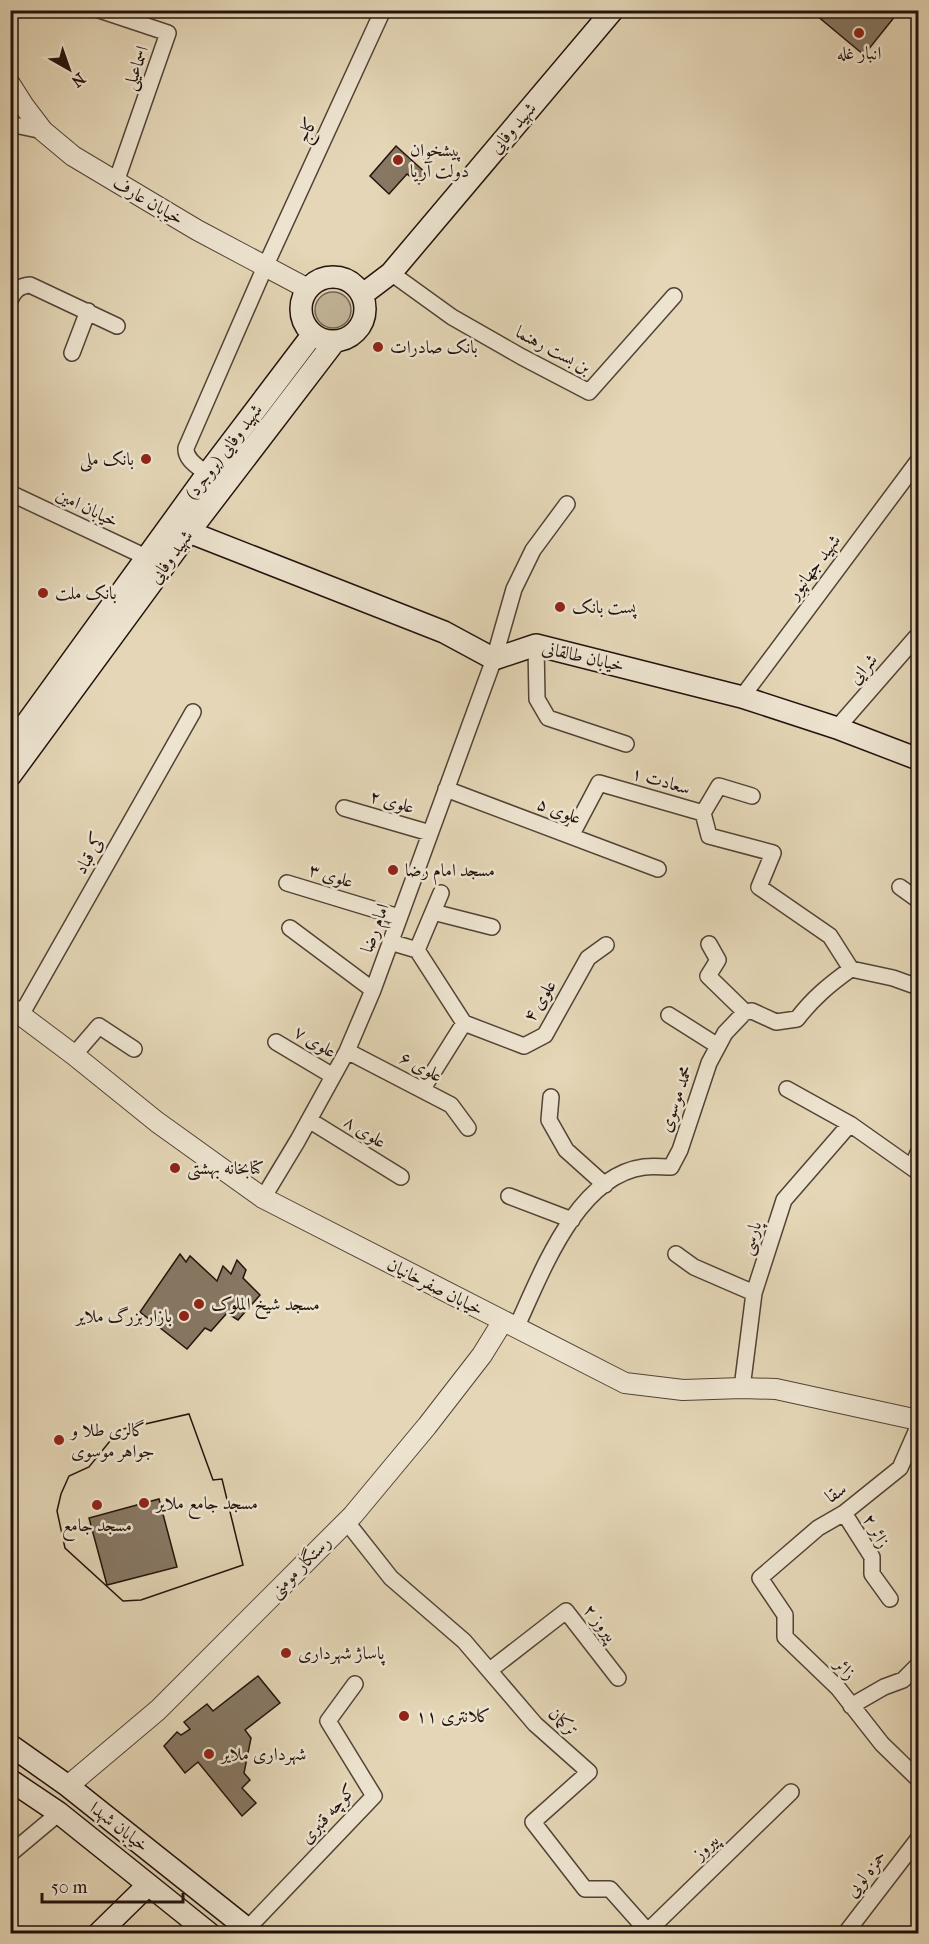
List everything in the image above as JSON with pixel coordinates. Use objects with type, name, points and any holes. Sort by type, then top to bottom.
[{"type":"main road","name":"شهید وفایی","points":[[362,295],[391,273],[613,10]]},
{"type":"main road","points":[[342,278],[352,283],[362,295],[365,311],[362,321],[357,331],[348,337],[328,341],[313,334],[303,323],[301,302],[312,284],[321,279],[342,278]]},
{"type":"main road","name":"شهید وفایی (بروجرد)","points":[[10,746],[207,474],[313,334]]},
{"type":"main road","name":"شهید وفایی","points":[[10,776],[189,532],[335,341]]},
{"type":"main road","points":[[189,532],[444,632],[494,659]]},
{"type":"main road","name":"خیابان طالقانی","points":[[494,659],[536,645],[742,697],[837,728],[918,759]]},
{"type":"main road","name":"خیابان شهدا","points":[[10,1745],[68,1786],[251,1931]]},
{"type":"main road","name":"خیابان شهدا","points":[[10,1780],[58,1813],[210,1934]]},
{"type":"main road","points":[[98,1934],[148,1885]]},
{"type":"street","name":"اسماعیلی","points":[[99,10],[168,33],[116,182]]},
{"type":"street","name":"کاج","points":[[207,474],[189,459],[186,448],[265,267],[383,10]]},
{"type":"street","name":"خیابان عارف","points":[[10,84],[43,131],[73,156],[265,267],[308,289]]},
{"type":"street","points":[[10,123],[43,131]]},
{"type":"street","name":"بن بست رهنما","points":[[391,273],[452,317],[589,392],[674,296]]},
{"type":"street","points":[[10,300],[14,291],[22,286],[30,285],[117,326]]},
{"type":"street","points":[[72,353],[88,311]]},
{"type":"street","name":"شهید جهانپور","points":[[742,697],[918,461]]},
{"type":"street","name":"خیابان امین","points":[[10,493],[148,558]]},
{"type":"street","name":"امام رضا","points":[[263,1198],[347,1051],[373,990],[494,659],[514,589],[533,550],[567,504]]},
{"type":"street","name":"شرایی","points":[[837,728],[918,635]]},
{"type":"street","points":[[536,645],[537,699],[548,718],[626,744]]},
{"type":"street","name":"کی قباد","points":[[16,1011],[193,712]]},
{"type":"street","name":"سعادت ۱","points":[[571,836],[598,783],[703,813],[709,836],[773,853],[759,887],[830,936],[851,969]]},
{"type":"street","points":[[703,813],[720,786],[752,796]]},
{"type":"street","name":"علوی ۵","points":[[446,789],[658,869]]},
{"type":"street","name":"علوی ۲","points":[[344,808],[430,833]]},
{"type":"street","name":"علوی ۳","points":[[287,883],[399,917]]},
{"type":"street","points":[[900,886],[918,900]]},
{"type":"street","points":[[417,950],[441,893]]},
{"type":"street","points":[[433,912],[492,927]]},
{"type":"street","points":[[290,928],[373,990]]},
{"type":"street","points":[[390,942],[417,950],[464,1023],[422,1090]]},
{"type":"street","points":[[709,944],[718,960],[708,976],[745,1012],[752,1011],[776,1022],[797,1019],[822,989],[851,969],[893,978],[918,987]]},
{"type":"street","name":"علوی ۴","points":[[464,1023],[524,1046],[545,1035],[588,958],[606,945]]},
{"type":"street","name":"خیابان صفرخانیان","points":[[16,1011],[157,1122],[263,1198],[625,1383],[683,1390],[776,1389],[918,1420]]},
{"type":"street","name":"محمد موسوی","points":[[510,1325],[560,1235],[591,1195],[618,1176],[642,1167],[671,1167],[680,1150],[709,1063],[725,1033],[745,1012]]},
{"type":"street","points":[[669,1015],[718,1046]]},
{"type":"street","points":[[74,1055],[99,1026],[134,1049]]},
{"type":"street","name":"علوی ۷","points":[[276,1041],[333,1076]]},
{"type":"street","name":"علوی ۶","points":[[347,1051],[451,1105],[468,1128]]},
{"type":"street","points":[[787,1089],[916,1164]]},
{"type":"street","points":[[551,1097],[549,1120],[566,1150],[605,1185]]},
{"type":"street","name":"علوی ۸","points":[[309,1120],[400,1177]]},
{"type":"street","name":"پارسی","points":[[742,1388],[754,1293],[784,1200],[850,1124]]},
{"type":"street","points":[[509,1196],[572,1220]]},
{"type":"street","points":[[676,1254],[694,1267],[754,1293]]},
{"type":"street","name":"رستگار مومنی","points":[[68,1786],[158,1710],[346,1521],[427,1426],[482,1354],[510,1325]]},
{"type":"street","name":"سقا","points":[[760,1578],[818,1528],[844,1512],[900,1468],[918,1427]]},
{"type":"street","name":"زائر ۲","points":[[844,1512],[872,1557],[872,1574],[890,1599]]},
{"type":"street","name":"ترکمان","points":[[346,1521],[391,1578],[464,1641],[535,1725],[589,1773],[533,1822],[585,1889],[610,1889],[649,1932]]},
{"type":"street","name":"زائر","points":[[760,1578],[785,1615],[785,1637],[838,1688],[882,1744],[918,1779]]},
{"type":"street","name":"پیروز ۲","points":[[490,1670],[566,1611],[618,1678]]},
{"type":"street","points":[[851,1706],[884,1687],[903,1680],[918,1665]]},
{"type":"street","name":"کوچه قنبری","points":[[251,1931],[374,1796],[328,1721],[355,1684]]},
{"type":"street","name":"پیروز","points":[[649,1932],[791,1792]]},
{"type":"street","points":[[10,1854],[58,1813]]},
{"type":"street","name":"حمزه لویی","points":[[845,1934],[918,1839]]},
{"type":"shaded area","points":[[333,292],[345,298],[351,310],[345,322],[333,328],[321,322],[315,310],[321,298]]},
{"type":"building","name":"انبار غله","points":[[810,10],[900,10],[864,55]]},
{"type":"building","name":"پیشخوان دولت آریا","points":[[396,146],[427,174],[419,184],[407,174],[389,194],[370,176]]},
{"type":"building","name":"مسجد شیخ الملوک","points":[[180,1254],[186,1262],[190,1256],[217,1281],[223,1266],[231,1274],[237,1260],[246,1270],[243,1278],[260,1295],[238,1320],[227,1313],[211,1331],[205,1328],[187,1349],[140,1312]]},
{"type":"building","name":"مسجد جامع","points":[[189,1414],[213,1480],[222,1479],[243,1565],[141,1600],[123,1601],[65,1548],[57,1511],[69,1476],[89,1467],[119,1430]],"holes":[[[159,1499],[177,1567],[107,1585],[89,1518]]]},
{"type":"building","name":"مسجد جامع","points":[[189,1414],[213,1480],[222,1479],[243,1565],[141,1600],[123,1601],[65,1548],[57,1511],[61,1494],[69,1476],[89,1467],[119,1430]]},
{"type":"building","name":"شهرداری ملایر","points":[[258,1676],[280,1703],[245,1730],[251,1738],[244,1773],[250,1780],[242,1788],[256,1803],[242,1816],[198,1762],[185,1773],[164,1746],[177,1732],[181,1735],[190,1729],[184,1722],[207,1704],[213,1711]]},
{"type":"place","name":"انبار غله","points":[[859,33]]},
{"type":"place","name":"پیشخوان دولت آریا","points":[[398,160]]},
{"type":"place","name":"بانک صادرات","points":[[378,347]]},
{"type":"place","name":"بانک ملی","points":[[146,459]]},
{"type":"place","name":"بانک ملت","points":[[43,593]]},
{"type":"place","name":"پست بانک","points":[[560,607]]},
{"type":"place","name":"مسجد امام رضا","points":[[393,870]]},
{"type":"place","name":"کتابخانه بهشتی","points":[[175,1168]]},
{"type":"place","name":"مسجد شیخ الملوک","points":[[199,1304]]},
{"type":"place","name":"بازار بزرگ ملایر","points":[[184,1316]]},
{"type":"place","name":"گالری طلا و جواهر موسوی","points":[[59,1440]]},
{"type":"place","name":"مسجد جامع ملایر","points":[[144,1503]]},
{"type":"place","name":"مسجد جامع","points":[[97,1505]]},
{"type":"place","name":"پاساژ شهرداری","points":[[286,1653]]},
{"type":"place","name":"کلانتری ۱۱","points":[[404,1716]]},
{"type":"place","name":"شهرداری ملایر","points":[[209,1754]]}]
